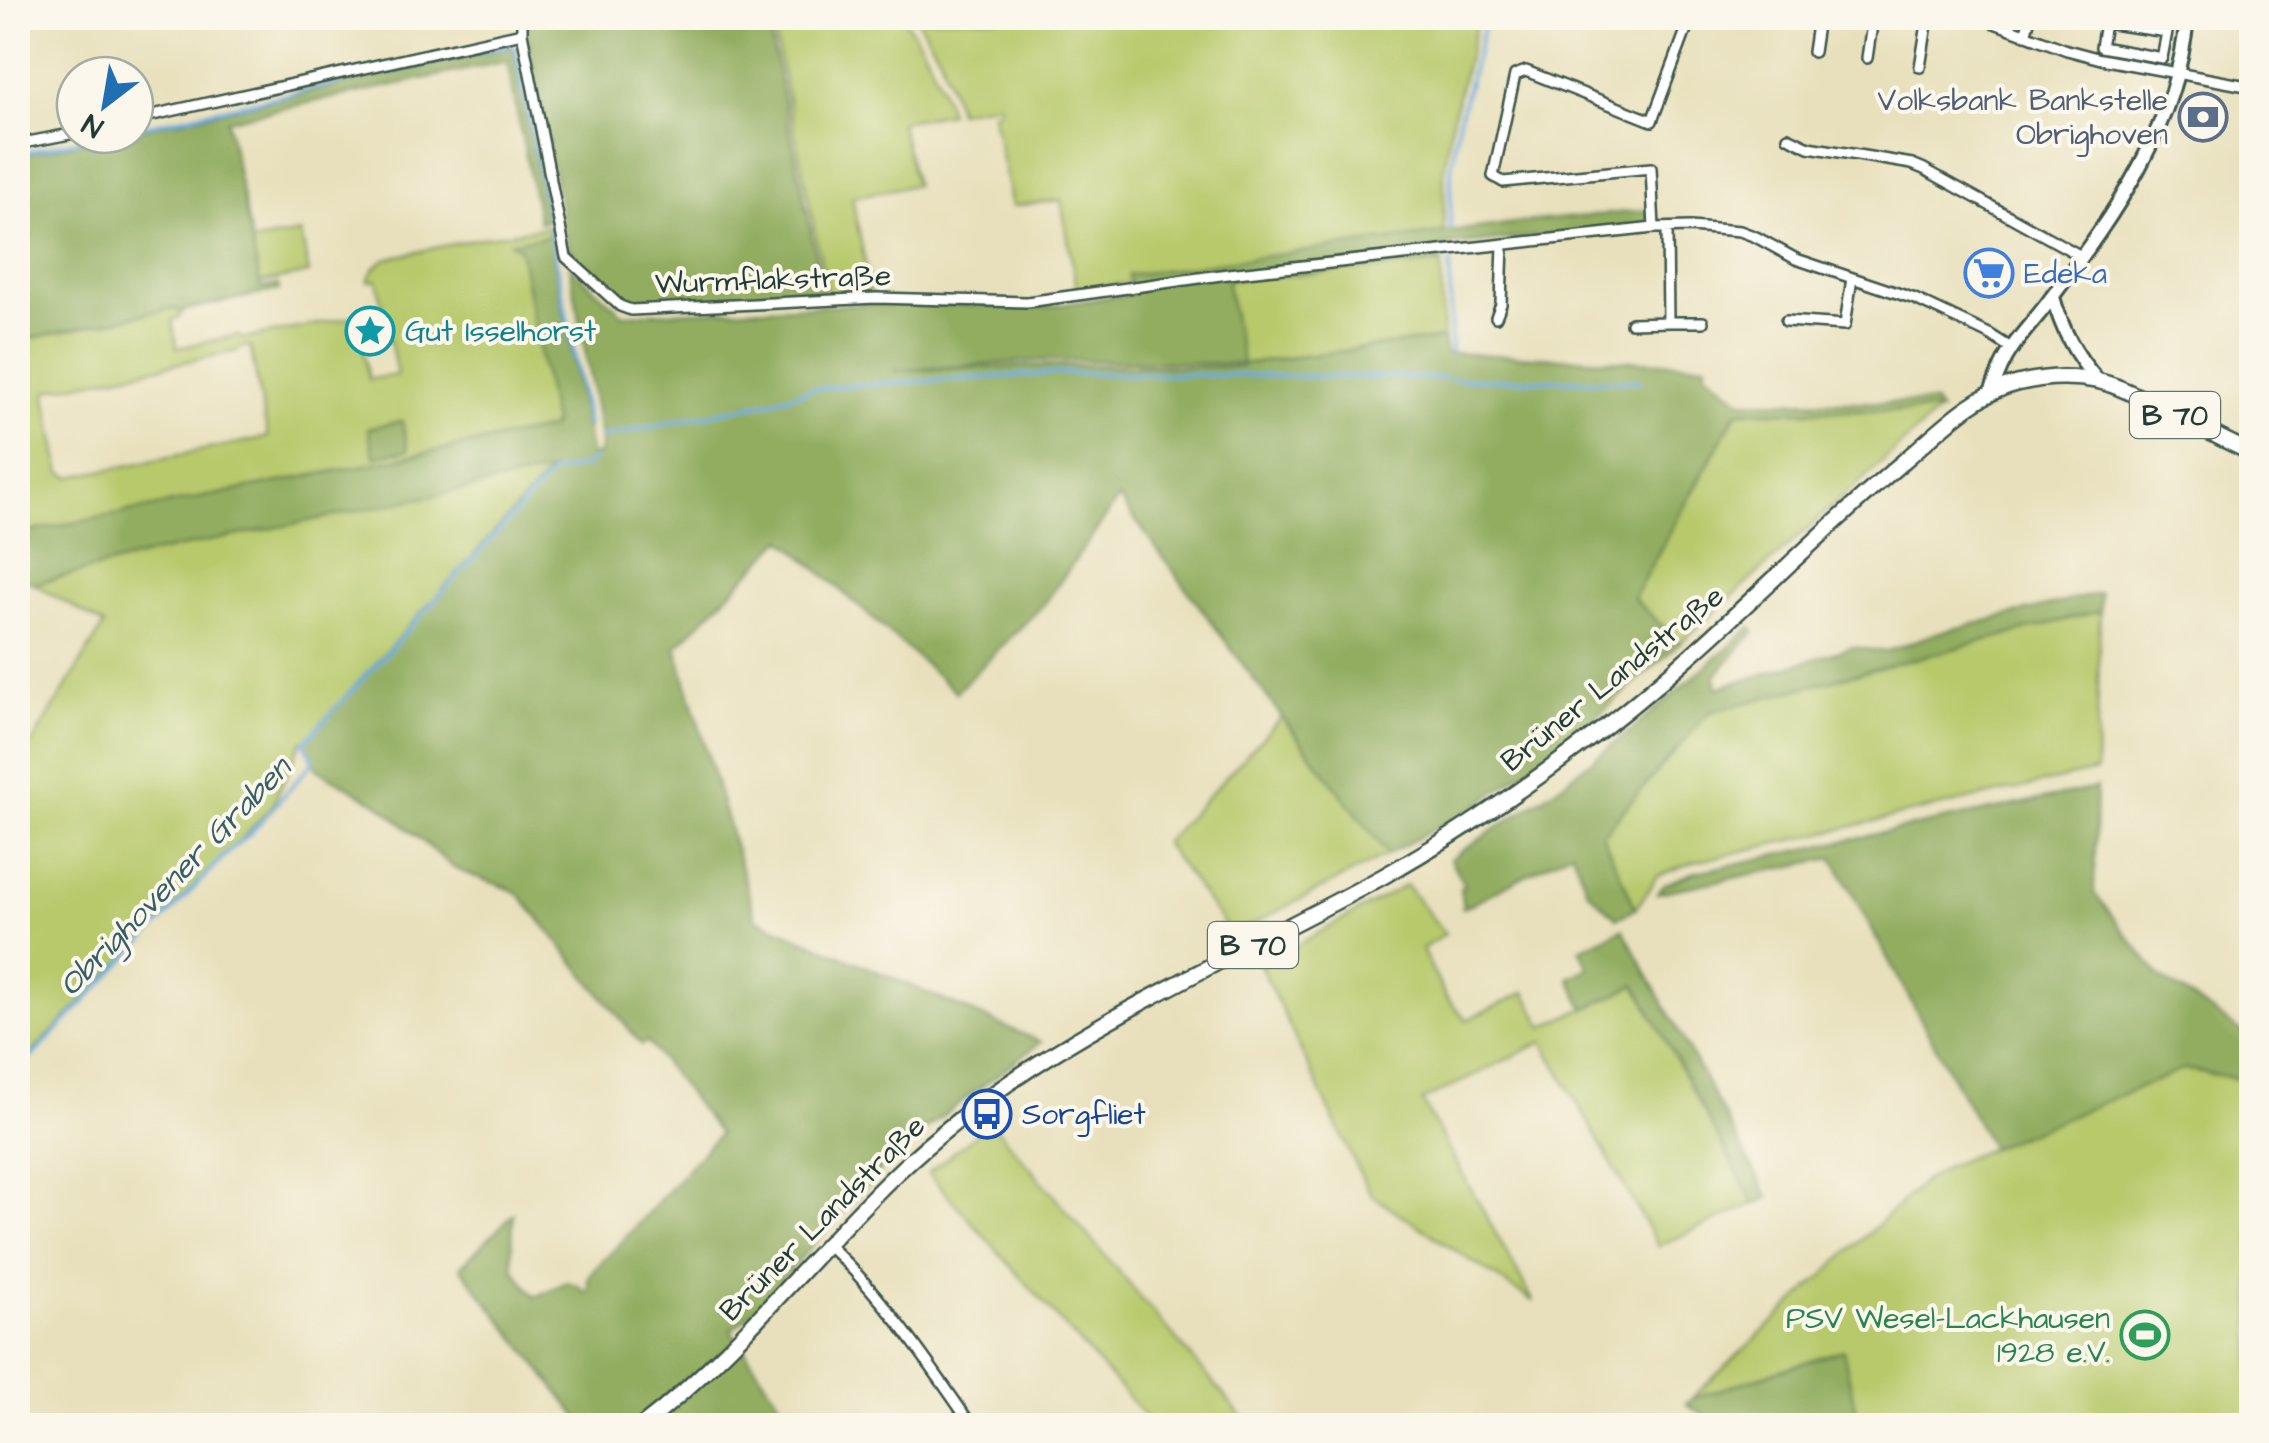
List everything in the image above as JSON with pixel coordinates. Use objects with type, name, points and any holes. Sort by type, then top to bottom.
[{"type":"main road","name":"Brüner Landstraße","points":[[642,1426],[706,1373],[827,1244],[928,1145],[1030,1069],[1117,1016],[1383,876],[1548,771],[1662,680],[1954,418],[1991,394],[2016,384],[2062,377],[2098,381],[2252,453]]},
{"type":"street","name":"Wurmflakstraße","points":[[522,18],[566,257],[620,306],[631,310],[876,298],[1027,302],[1228,274],[1690,226],[1756,236],[1796,258],[1915,299],[2012,348]]},
{"type":"street","points":[[1652,18],[1688,25],[1706,18]]},
{"type":"street","points":[[1813,52],[1818,18]]},
{"type":"street","points":[[1867,58],[1873,18]]},
{"type":"street","points":[[1920,67],[1928,18]]},
{"type":"street","points":[[1982,18],[2101,60],[2252,87]]},
{"type":"street","points":[[2025,35],[2030,18]]},
{"type":"street","points":[[1991,394],[2012,348],[2053,297],[2152,145],[2178,74],[2186,18]]},
{"type":"street","points":[[2105,22],[2166,32],[2162,58],[2101,47],[2105,22]]},
{"type":"street","points":[[1654,228],[1650,168],[1503,182],[1493,176],[1515,75],[1526,71],[1652,121],[1688,25]]},
{"type":"street","points":[[155,116],[522,33]]},
{"type":"street","points":[[18,144],[55,136]]},
{"type":"street","points":[[1788,138],[1809,147],[1924,168],[2081,256]]},
{"type":"street","points":[[1667,228],[1668,322]]},
{"type":"street","points":[[1496,317],[1501,304],[1502,244]]},
{"type":"street","points":[[1786,321],[1846,325],[1852,278]]},
{"type":"street","points":[[2053,297],[2070,346],[2098,381]]},
{"type":"street","points":[[1631,323],[1704,322]]},
{"type":"street","points":[[2012,348],[2011,368],[2016,384]]},
{"type":"street","points":[[827,1244],[913,1342],[972,1426]]},
{"type":"green space","points":[[529,18],[767,18],[824,295],[627,304],[577,259],[567,243],[526,27]]},
{"type":"green space","points":[[771,18],[903,18],[941,87],[949,113],[900,122],[915,185],[852,197],[871,293],[828,295]]},
{"type":"green space","points":[[916,18],[1478,18],[1451,124],[1444,170],[1444,233],[1129,275],[1130,283],[1077,290],[1061,200],[1012,206],[992,112],[1000,110],[999,104],[958,111],[940,56]]},
{"type":"green space","points":[[513,47],[547,221],[539,222],[507,61],[227,120],[260,283],[262,288],[278,285],[279,290],[18,341],[18,156],[55,148],[55,155],[155,155],[155,126]]},
{"type":"green space","points":[[1648,210],[1649,219],[1643,226],[1444,246],[1441,263],[1226,280],[1243,364],[1443,338],[1446,353],[1706,364],[1706,372],[1742,401],[1934,403],[1939,411],[1737,411],[1633,598],[1680,643],[1579,732],[1475,807],[1388,854],[1119,498],[1045,603],[956,692],[783,539],[676,647],[756,919],[1041,1042],[899,1149],[752,1313],[731,1330],[795,1425],[584,1425],[460,1267],[513,1214],[514,1270],[535,1297],[567,1282],[579,1286],[586,1294],[590,1274],[719,1134],[647,1041],[642,1045],[518,893],[454,868],[381,806],[317,769],[304,742],[549,472],[166,550],[34,584],[18,577],[18,534],[551,428],[520,249],[510,242],[550,236],[591,456],[599,454],[601,439],[570,267],[623,314],[887,303],[1047,307],[1133,293],[1128,275],[1515,223]],"holes":[[[1049,360],[1242,367],[1051,365],[893,371]]]},
{"type":"green space","points":[[548,227],[550,236],[513,242],[520,249],[551,428],[18,534],[18,341],[168,309],[182,312],[172,320],[177,348],[352,317],[366,349],[363,351],[369,379],[397,375],[377,280],[368,281],[373,271],[385,259]],"holes":[[[250,346],[268,437],[71,477],[61,473],[46,396],[49,390]]]},
{"type":"green space","points":[[301,233],[309,273],[260,283],[251,242]]},
{"type":"green space","points":[[1441,263],[1443,338],[1242,364],[1226,279]]},
{"type":"green space","points":[[1738,411],[1939,411],[1680,643],[1633,598]]},
{"type":"green space","points":[[402,421],[408,450],[374,457],[368,428]]},
{"type":"green space","points":[[551,471],[302,741],[273,804],[18,1067],[18,738],[31,745],[104,625],[34,584],[166,550]]},
{"type":"green space","points":[[2100,593],[2100,611],[1709,712],[1602,835],[1636,909],[1617,918],[1587,890],[1572,851],[1463,908],[1460,888],[1464,885],[1450,859],[1554,790],[1752,627],[1754,632],[1715,676],[1717,688],[1853,647],[1885,652],[1934,634]]},
{"type":"green space","points":[[2100,611],[2096,771],[1690,863],[1657,876],[1636,909],[1602,835],[1709,712]]},
{"type":"green space","points":[[1282,717],[1388,854],[1232,935],[1164,843]]},
{"type":"green space","points":[[2096,788],[2094,893],[2160,977],[2251,1038],[2251,1081],[2184,1069],[1991,1148],[1833,858],[1657,893],[1665,884],[1692,873]]},
{"type":"green space","points":[[1406,885],[1445,934],[1422,949],[1445,996],[1467,1020],[1525,992],[1543,1027],[1636,985],[1754,1204],[1658,1246],[1543,1042],[1422,1101],[1534,1302],[1373,1196],[1260,965]]},
{"type":"green space","points":[[1623,929],[1769,1198],[1754,1204],[1636,985],[1585,1009],[1569,978],[1589,968],[1580,949]]},
{"type":"green space","points":[[2184,1069],[2251,1081],[2251,1425],[1859,1425],[1842,1350],[1691,1399],[1923,1182],[1947,1166]]},
{"type":"green space","points":[[991,1122],[1244,1419],[1237,1425],[1153,1425],[928,1173]]},
{"type":"green space","points":[[1843,1350],[1859,1425],[1717,1425],[1686,1404],[1691,1399]]},
{"type":"waterway","points":[[1450,229],[1451,170],[1458,123],[1486,18]]},
{"type":"waterway","name":"Obrighovener Graben","points":[[155,124],[511,45],[515,48],[549,219]]},
{"type":"waterway","name":"Obrighovener Graben","points":[[18,154],[55,146]]},
{"type":"waterway","name":"Obrighovener Graben","points":[[550,229],[588,427]]},
{"type":"waterway","points":[[1450,263],[1451,352]]},
{"type":"waterway","points":[[602,437],[840,386],[1061,373],[1444,378]]},
{"type":"waterway","points":[[1451,379],[1640,381]]},
{"type":"waterway","name":"Obrighovener Graben","points":[[18,1071],[232,848],[249,835],[313,762],[304,743],[552,473],[586,466],[594,459]]},
{"type":"place","name":"Volksbank Bankstelle Obrighoven","points":[[2203,117]]},
{"type":"place","name":"Edeka","points":[[1989,273]]},
{"type":"place","name":"Gut Isselhorst","points":[[370,331]]},
{"type":"place","name":"Sorgfliet","points":[[987,1114]]},
{"type":"place","name":"PSV Wesel-Lackhausen 1928 e.V.","points":[[2145,1335]]}]
